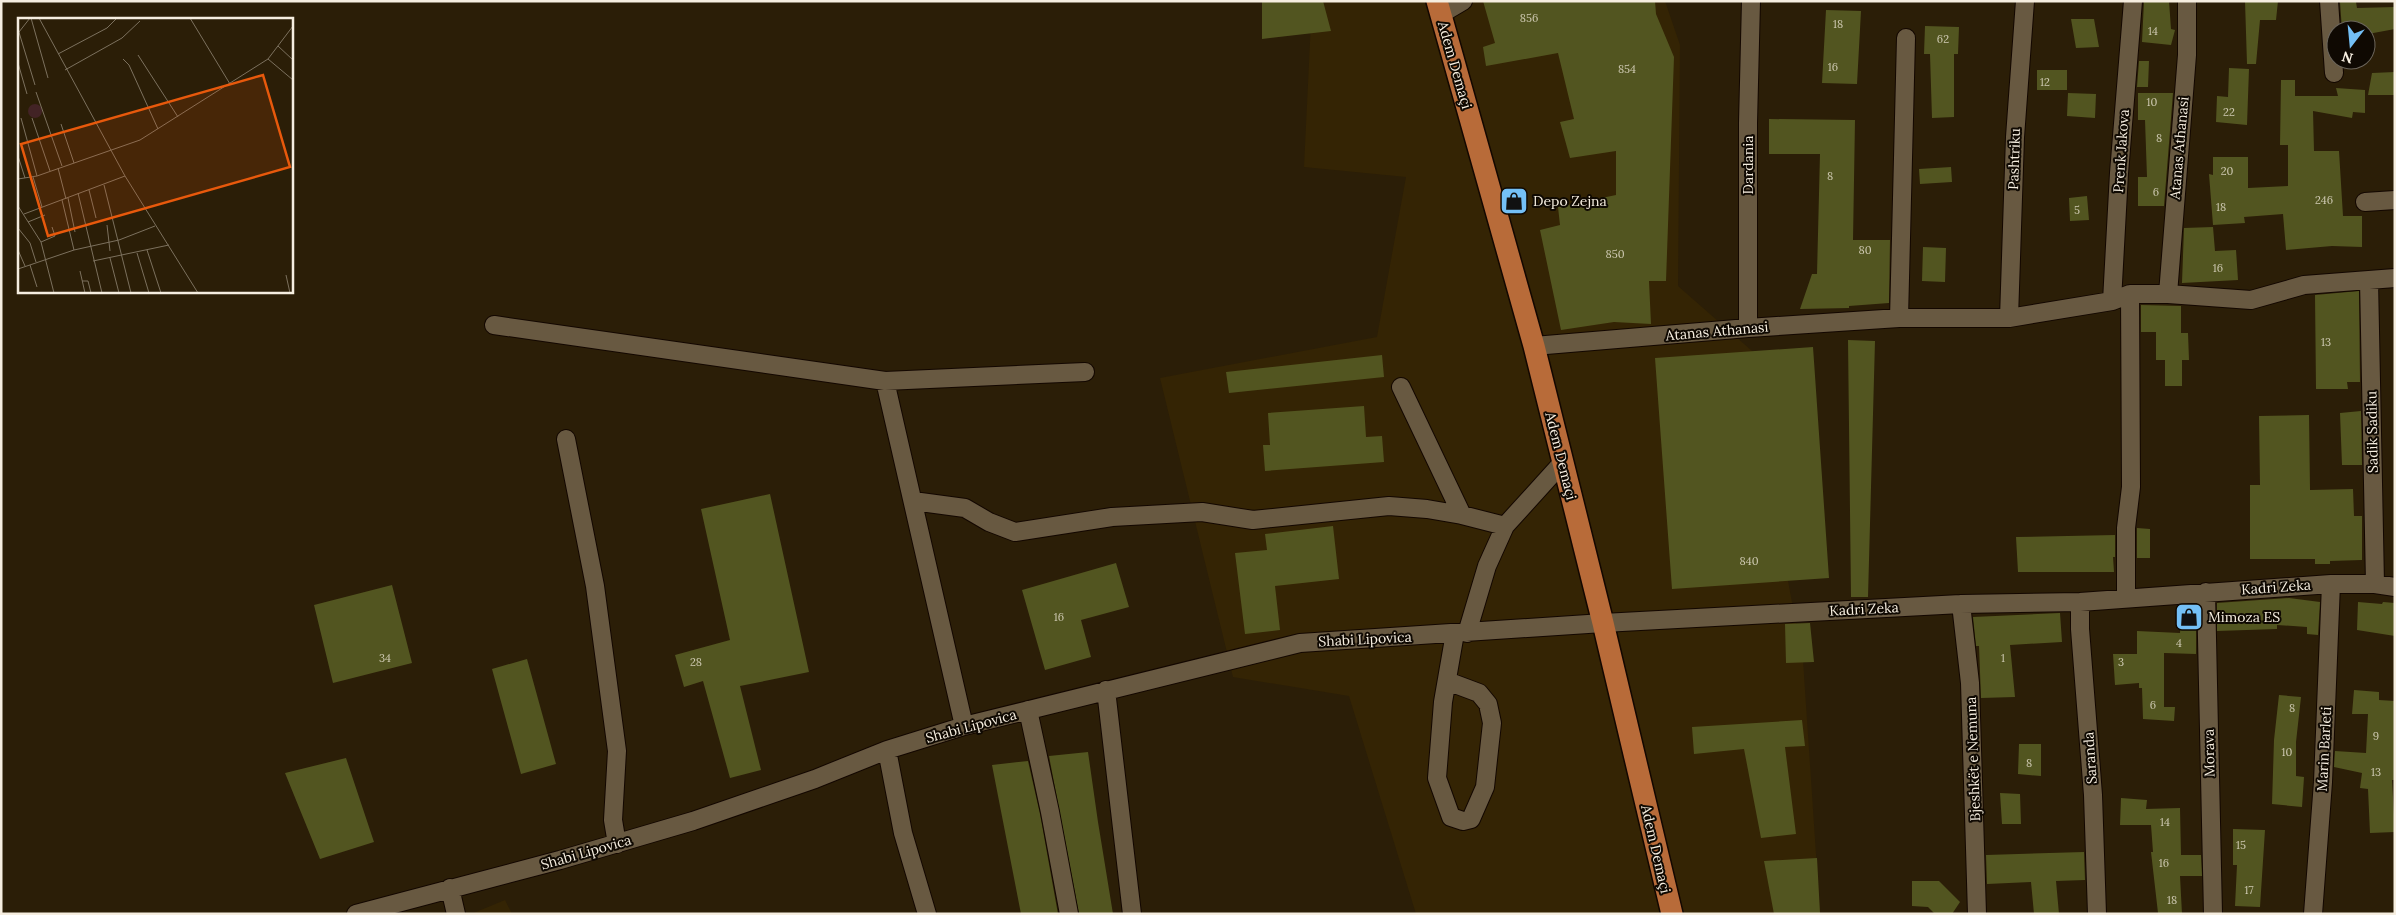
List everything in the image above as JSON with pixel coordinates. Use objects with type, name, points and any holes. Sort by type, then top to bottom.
[{"type":"main road","name":"Adem Demaçi","points":[[1439,8],[1534,346],[1603,623],[1672,914]]},
{"type":"street","points":[[1439,8],[1463,1]]},
{"type":"street","name":"Dardania","points":[[1748,328],[1748,123],[1751,1]]},
{"type":"street","name":"Pashtriku","points":[[2008,318],[2015,137],[2025,1]]},
{"type":"street","name":"Prenk Jakova","points":[[2112,301],[2119,173],[2133,1]]},
{"type":"street","name":"Atanas Athanasi","points":[[2168,294],[2187,55],[2188,1]]},
{"type":"street","points":[[2329,1],[2334,73]]},
{"type":"street","points":[[1900,318],[1906,38]]},
{"type":"street","points":[[2365,202],[2395,200]]},
{"type":"street","name":"Atanas Athanasi","points":[[1534,346],[1748,328],[1900,318],[2008,318],[2112,301],[2130,294],[2168,294],[2251,300],[2304,285],[2395,278]]},
{"type":"street","name":"Sadik Sadiku","points":[[2369,280],[2374,584]]},
{"type":"street","points":[[2126,598],[2126,528],[2131,486],[2130,294]]},
{"type":"street","points":[[494,325],[885,381],[1085,372]]},
{"type":"street","points":[[885,381],[964,726]]},
{"type":"street","points":[[1401,387],[1462,515]]},
{"type":"street","points":[[566,439],[595,586],[617,751],[612,820],[617,844]]},
{"type":"street","points":[[1446,681],[1479,693],[1488,704],[1492,723],[1485,787],[1471,819],[1463,821],[1451,817],[1437,778],[1446,681],[1461,633],[1505,526],[1563,462]]},
{"type":"street","points":[[913,501],[965,508],[989,522],[1015,532],[1112,517],[1202,512],[1253,520],[1389,506],[1427,509],[1462,515],[1505,526]]},
{"type":"street","name":"Kadri Zeka","points":[[1603,623],[1961,604],[2080,602],[2331,584],[2374,584],[2395,587]]},
{"type":"street","name":"Marin Barleti","points":[[2313,914],[2323,782],[2331,584]]},
{"type":"street","name":"Morava","points":[[2206,592],[2212,914]]},
{"type":"street","name":"Saranda","points":[[2080,602],[2080,630],[2093,795],[2097,914]]},
{"type":"street","name":"Bjeshkët e Nemuna","points":[[1961,604],[1970,683],[1977,914]]},
{"type":"street","name":"Shabi Lipovica","points":[[356,914],[617,844],[740,805],[815,779],[887,750],[964,726],[1300,642],[1603,623]]},
{"type":"street","points":[[1106,690],[1132,914]]},
{"type":"street","points":[[1028,710],[1050,812],[1068,914]]},
{"type":"street","points":[[887,750],[903,833],[927,914]]},
{"type":"street","points":[[450,888],[456,914]]},
{"type":"shaded area","points":[[1312,1],[1665,1],[1680,45],[1678,286],[1760,358],[1770,486],[1803,660],[1820,914],[1416,914],[1349,696],[1233,677],[1160,378],[1377,337],[1406,177],[1304,167]]},
{"type":"shaded area","points":[[505,900],[512,914],[471,914]]},
{"type":"building","points":[[1262,1],[1323,1],[1331,31],[1262,39]]},
{"type":"building","points":[[1483,1],[1655,1],[1656,14],[1674,57],[1666,281],[1649,281],[1651,324],[1614,322],[1561,330],[1540,230],[1560,225],[1558,207],[1616,195],[1616,151],[1570,158],[1560,122],[1574,119],[1558,53],[1486,66],[1483,47],[1495,43]]},
{"type":"building","points":[[2144,1],[2169,1],[2171,29],[2175,30],[2171,45],[2142,42]]},
{"type":"building","points":[[2245,1],[2278,1],[2276,20],[2260,20],[2256,64],[2247,64]]},
{"type":"building","points":[[2340,2],[2356,2],[2357,8],[2395,7],[2395,29],[2376,33],[2376,20],[2341,20]]},
{"type":"building","points":[[1826,10],[1861,11],[1857,84],[1822,83]]},
{"type":"building","points":[[2071,19],[2094,19],[2099,47],[2076,48]]},
{"type":"building","points":[[1925,26],[1959,27],[1958,54],[1954,54],[1954,117],[1932,118],[1930,54],[1924,54]]},
{"type":"building","points":[[2139,61],[2149,61],[2148,87],[2137,87]]},
{"type":"building","points":[[2229,68],[2249,69],[2247,125],[2216,122],[2217,96],[2228,97]]},
{"type":"building","points":[[2037,70],[2067,70],[2067,90],[2037,90]]},
{"type":"building","points":[[2395,72],[2395,95],[2368,95],[2372,73]]},
{"type":"building","points":[[2281,80],[2295,80],[2295,96],[2338,96],[2336,88],[2365,90],[2365,113],[2353,112],[2352,118],[2313,111],[2314,151],[2339,151],[2343,216],[2362,216],[2362,247],[2332,246],[2286,250],[2283,214],[2244,217],[2245,223],[2213,225],[2209,174],[2213,175],[2213,157],[2248,157],[2248,188],[2288,186],[2288,145],[2280,145]]},
{"type":"building","points":[[2068,93],[2096,94],[2095,118],[2067,116]]},
{"type":"building","points":[[2138,93],[2173,93],[2164,206],[2138,206],[2138,177],[2147,177],[2145,120],[2138,120]]},
{"type":"building","points":[[1769,119],[1855,120],[1853,240],[1890,240],[1889,303],[1849,306],[1849,308],[1800,309],[1812,274],[1817,274],[1820,154],[1769,154]]},
{"type":"building","points":[[1951,167],[1952,182],[1920,184],[1919,169]]},
{"type":"building","points":[[2087,196],[2089,220],[2070,221],[2069,198]]},
{"type":"building","points":[[2213,227],[2215,251],[2236,250],[2238,280],[2182,283],[2184,228]]},
{"type":"building","points":[[1923,247],[1946,248],[1945,282],[1922,281]]},
{"type":"building","points":[[2359,291],[2360,382],[2347,382],[2348,389],[2316,389],[2315,295]]},
{"type":"building","points":[[2141,305],[2181,306],[2181,333],[2188,333],[2189,360],[2182,360],[2182,386],[2165,386],[2165,360],[2156,360],[2156,332],[2141,332]]},
{"type":"building","points":[[1848,340],[1875,341],[1868,597],[1851,597]]},
{"type":"building","points":[[1813,347],[1829,578],[1672,589],[1655,358]]},
{"type":"building","points":[[1382,355],[1384,377],[1229,393],[1226,372]]},
{"type":"building","points":[[1364,406],[1366,437],[1382,436],[1384,462],[1265,471],[1263,445],[1270,445],[1268,413]]},
{"type":"building","points":[[2361,411],[2362,465],[2342,465],[2340,413]]},
{"type":"building","points":[[2309,415],[2310,490],[2353,489],[2354,516],[2362,516],[2362,560],[2330,561],[2330,564],[2315,564],[2315,559],[2250,559],[2250,485],[2260,485],[2259,416]]},
{"type":"building","points":[[770,494],[809,672],[740,686],[761,770],[730,778],[703,681],[684,687],[675,655],[730,640],[701,509]]},
{"type":"building","points":[[1333,526],[1339,579],[1275,586],[1280,630],[1245,634],[1235,553],[1267,550],[1265,534]]},
{"type":"building","points":[[2137,528],[2150,529],[2150,558],[2137,558]]},
{"type":"building","points":[[2115,535],[2114,572],[2018,572],[2016,537]]},
{"type":"building","points":[[1116,563],[1129,607],[1081,620],[1091,657],[1045,670],[1022,590]]},
{"type":"building","points":[[392,585],[412,663],[333,683],[314,605]]},
{"type":"building","points":[[2289,598],[2320,602],[2318,635],[2307,634],[2307,627],[2277,625],[2277,629],[2217,631],[2217,603]]},
{"type":"building","points":[[2358,602],[2395,603],[2395,636],[2357,630]]},
{"type":"building","points":[[2196,604],[2196,654],[2164,653],[2164,707],[2175,707],[2174,721],[2143,719],[2142,688],[2139,688],[2139,683],[2115,685],[2113,654],[2137,654],[2137,631],[2180,633],[2182,605]]},
{"type":"building","points":[[2060,613],[2062,642],[2010,645],[2015,697],[1981,698],[1979,646],[1976,646],[1973,617]]},
{"type":"building","points":[[1810,623],[1814,662],[1786,663],[1785,624]]},
{"type":"building","points":[[527,659],[556,764],[521,774],[492,669]]},
{"type":"building","points":[[2354,690],[2379,692],[2379,700],[2395,701],[2395,780],[2392,780],[2395,832],[2370,833],[2368,789],[2360,788],[2362,773],[2334,767],[2335,751],[2366,753],[2368,714],[2352,714]]},
{"type":"building","points":[[2279,695],[2301,697],[2296,742],[2296,776],[2304,777],[2302,807],[2272,804],[2274,740]]},
{"type":"building","points":[[1802,720],[1805,746],[1785,747],[1796,834],[1761,838],[1744,749],[1694,754],[1692,727]]},
{"type":"building","points":[[2019,744],[2041,744],[2041,776],[2018,774]]},
{"type":"building","points":[[1088,752],[1113,914],[1079,914],[1049,756]]},
{"type":"building","points":[[346,758],[374,842],[320,859],[285,773]]},
{"type":"building","points":[[1028,761],[1040,814],[1058,914],[1021,914],[992,765]]},
{"type":"building","points":[[2000,793],[2020,794],[2021,824],[2002,824]]},
{"type":"building","points":[[2121,798],[2147,800],[2146,809],[2180,808],[2181,855],[2201,855],[2202,876],[2180,876],[2182,914],[2158,913],[2151,852],[2153,852],[2151,825],[2120,825]]},
{"type":"building","points":[[2233,829],[2265,830],[2260,907],[2235,906],[2237,865],[2233,865]]},
{"type":"building","points":[[2084,852],[2085,880],[2056,881],[2059,914],[2034,914],[2031,882],[1987,884],[1986,855]]},
{"type":"building","points":[[1817,858],[1820,913],[1774,914],[1764,861]]},
{"type":"building","points":[[1912,881],[1939,881],[1960,902],[1952,914],[1935,914],[1928,907],[1912,906]]},
{"type":"place","name":"Depo Zejna","points":[[1514,201]]},
{"type":"place","name":"Mimoza ES","points":[[2189,617]]}]
